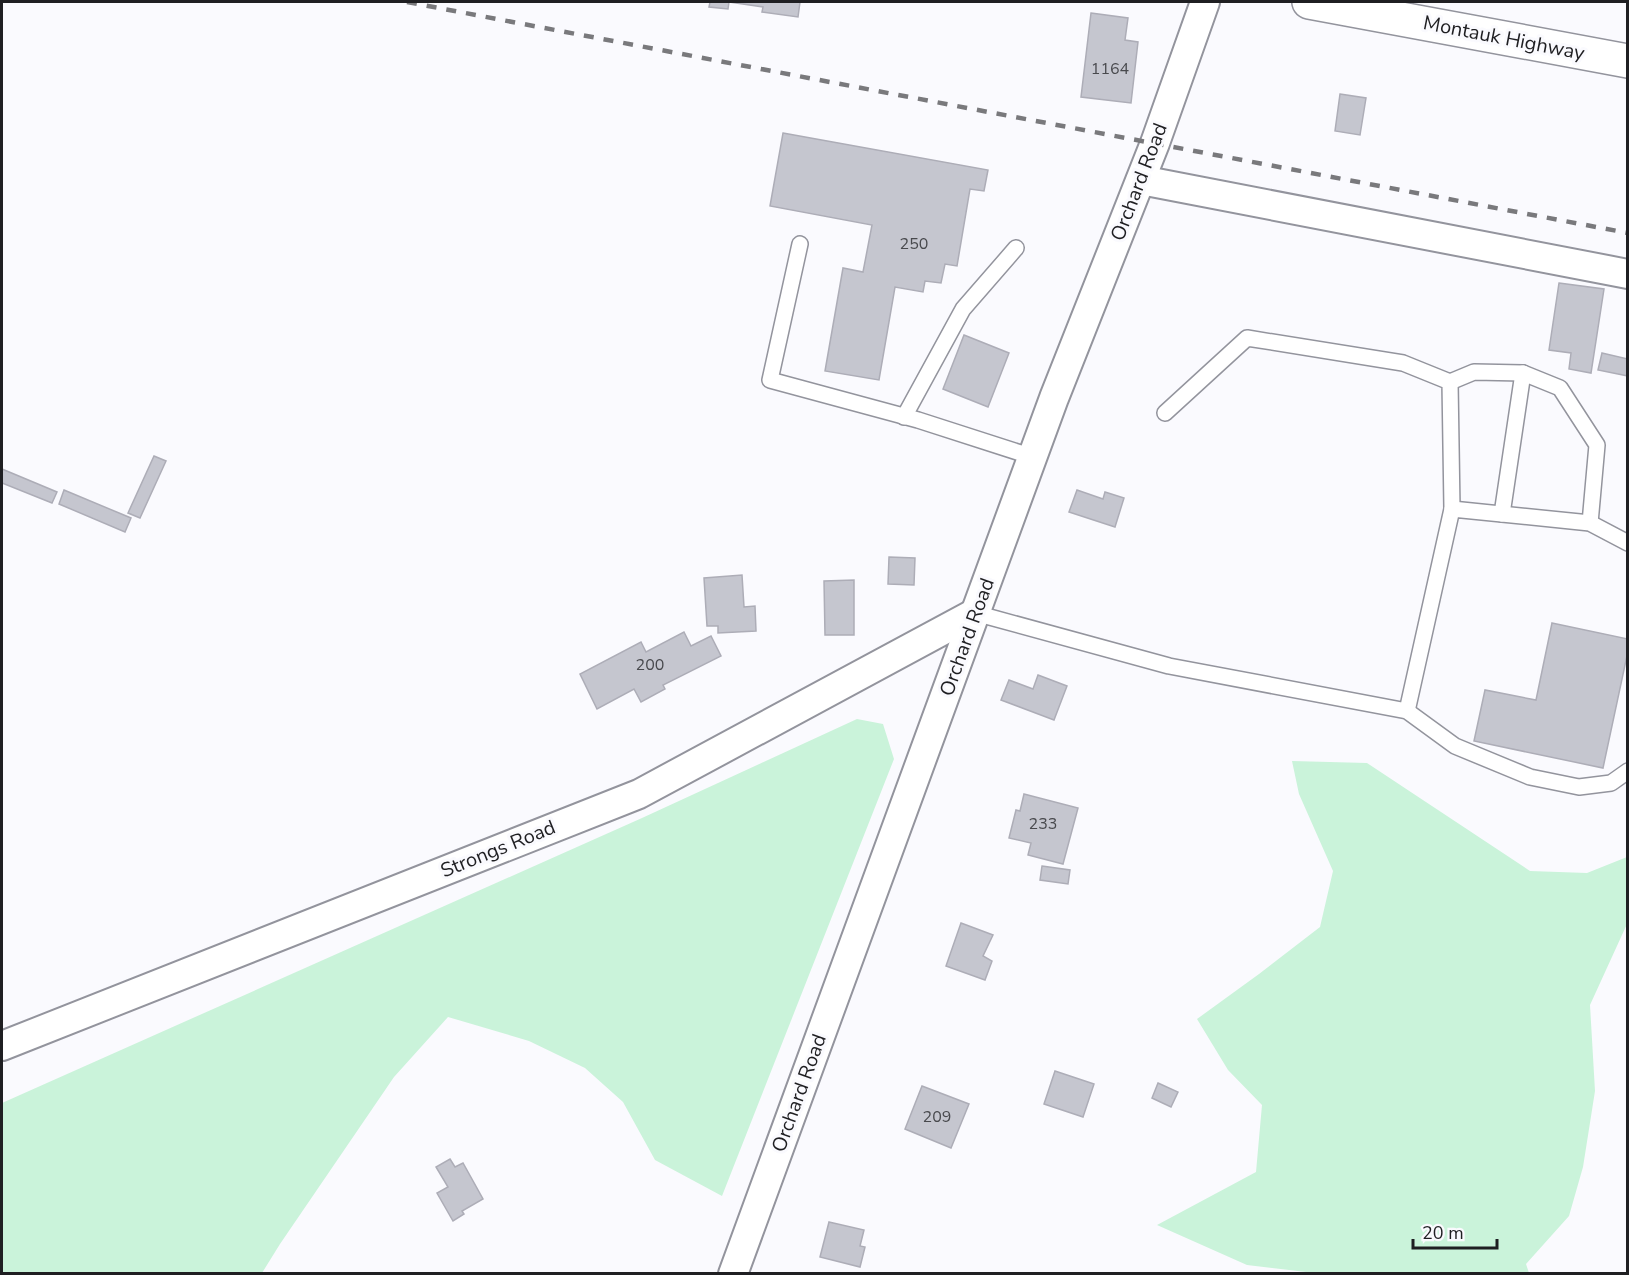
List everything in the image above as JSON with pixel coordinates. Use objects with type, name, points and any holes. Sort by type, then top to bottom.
[{"type":"main road","name":"Montauk Highway","points":[[1309,2],[1628,62]]},
{"type":"street","name":"Orchard Road","points":[[733,1274],[1054,398],[1141,180],[1205,2]]},
{"type":"street","points":[[1141,180],[1628,274]]},
{"type":"street","name":"Strongs Road","points":[[2,1046],[639,794],[975,613]]},
{"type":"lane","points":[[800,244],[770,380],[904,417],[1033,457]]},
{"type":"lane","points":[[904,417],[963,309],[1016,248]]},
{"type":"lane","points":[[1165,413],[1247,338],[1403,363],[1450,382],[1474,372],[1523,373],[1560,388],[1597,445],[1590,523]]},
{"type":"lane","points":[[1502,514],[1523,373]]},
{"type":"lane","points":[[1407,711],[1452,509],[1450,382]]},
{"type":"lane","points":[[1452,509],[1590,523],[1628,543]]},
{"type":"lane","points":[[975,613],[1169,666],[1407,711],[1455,747],[1530,777],[1579,787],[1611,783],[1628,771]]},
{"type":"green space","points":[[857,719],[883,724],[894,759],[722,1196],[655,1160],[623,1102],[585,1068],[529,1041],[448,1017],[394,1077],[262,1273],[2,1273],[2,1103],[642,818]]},
{"type":"green space","points":[[1292,761],[1367,763],[1530,871],[1587,873],[1627,857],[1627,924],[1590,1005],[1595,1091],[1583,1167],[1569,1216],[1526,1264],[1529,1273],[1323,1274],[1247,1265],[1157,1225],[1256,1172],[1262,1105],[1228,1070],[1197,1019],[1320,927],[1333,871],[1299,794]]},
{"type":"building","points":[[710,2],[729,2],[728,9],[709,7]]},
{"type":"building","points":[[729,2],[800,2],[798,17],[762,12],[763,7]]},
{"type":"building","points":[[1091,13],[1128,18],[1125,40],[1138,42],[1131,103],[1081,97]]},
{"type":"building","points":[[1340,94],[1366,98],[1360,135],[1335,131]]},
{"type":"building","points":[[783,133],[988,170],[984,191],[970,189],[957,266],[945,264],[941,283],[925,281],[923,292],[895,287],[879,380],[825,371],[843,268],[863,272],[872,225],[770,206]]},
{"type":"building","points":[[1559,283],[1604,289],[1591,373],[1569,369],[1571,353],[1549,350]]},
{"type":"building","points":[[964,335],[1009,353],[988,407],[943,389]]},
{"type":"building","points":[[1602,353],[1628,359],[1628,376],[1598,370]]},
{"type":"building","points":[[154,456],[166,461],[140,518],[128,513]]},
{"type":"building","points":[[2,469],[57,492],[52,503],[2,483]]},
{"type":"building","points":[[64,490],[131,518],[125,532],[59,504]]},
{"type":"building","points":[[1077,490],[1103,499],[1105,492],[1124,498],[1115,527],[1069,512]]},
{"type":"building","points":[[889,557],[915,558],[914,585],[888,584]]},
{"type":"building","points":[[742,575],[744,607],[755,606],[756,631],[718,633],[718,626],[707,626],[704,578]]},
{"type":"building","points":[[854,580],[854,635],[825,635],[824,581]]},
{"type":"building","points":[[1552,623],[1628,639],[1628,651],[1603,768],[1474,741],[1485,690],[1536,700]]},
{"type":"building","points":[[684,632],[691,646],[711,636],[721,656],[663,685],[665,689],[641,702],[634,689],[597,709],[580,674],[641,642],[646,652]]},
{"type":"building","points":[[1038,675],[1067,686],[1054,720],[1001,700],[1009,680],[1033,689]]},
{"type":"building","points":[[1024,794],[1078,808],[1063,864],[1028,855],[1031,843],[1009,838],[1016,810],[1020,811]]},
{"type":"building","points":[[1042,866],[1070,870],[1068,884],[1040,880]]},
{"type":"building","points":[[961,923],[993,935],[983,956],[992,961],[985,980],[946,966]]},
{"type":"building","points":[[1055,1071],[1094,1084],[1083,1117],[1044,1104]]},
{"type":"building","points":[[1158,1083],[1178,1092],[1171,1107],[1152,1098]]},
{"type":"building","points":[[922,1086],[969,1104],[951,1148],[905,1129]]},
{"type":"building","points":[[450,1159],[455,1167],[463,1163],[483,1199],[462,1211],[464,1214],[453,1221],[437,1193],[448,1187],[436,1167]]},
{"type":"building","points":[[829,1222],[864,1230],[860,1246],[865,1247],[860,1267],[820,1257]]},
{"type":"railway","points":[[407,2],[1628,233]]}]
